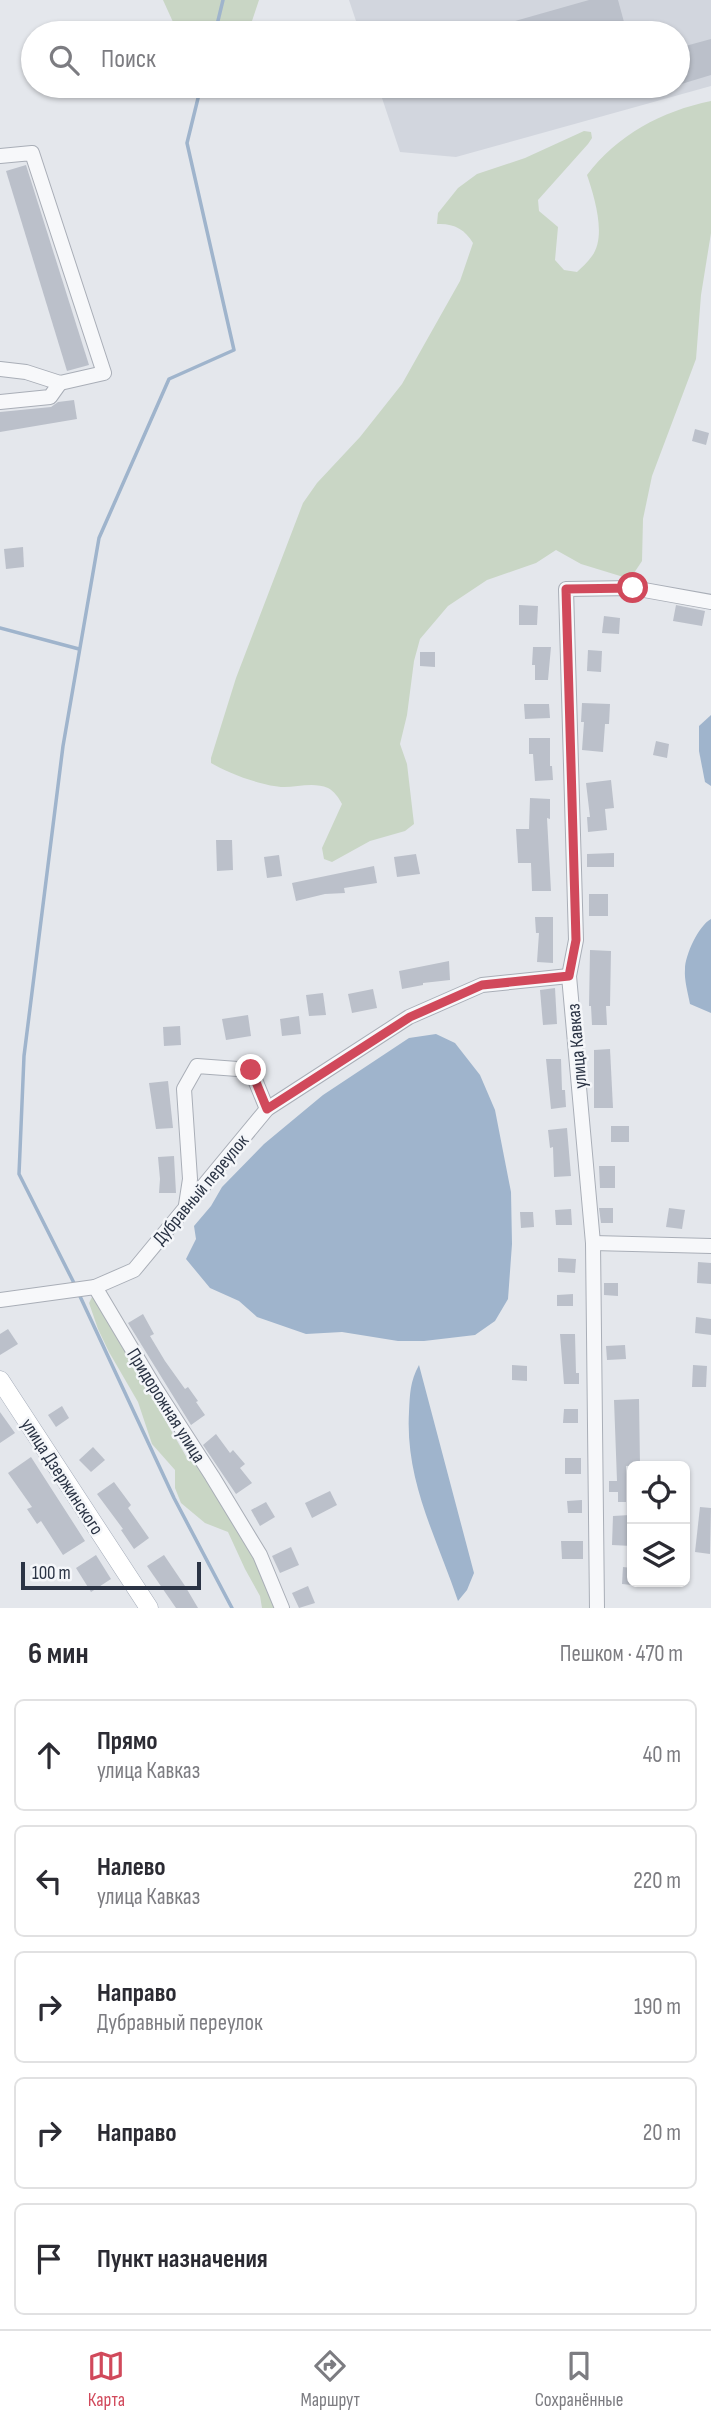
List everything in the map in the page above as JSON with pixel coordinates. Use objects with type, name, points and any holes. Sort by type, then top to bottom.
[{"type":"main road","name":"улица Дзержинского","points":[[0,1380],[149,1608]]},
{"type":"street","points":[[0,156],[32,153],[104,373],[60,383],[26,372],[0,369]]},
{"type":"street","points":[[0,402],[50,397],[60,383]]},
{"type":"street","name":"улица Кавказ","points":[[597,1608],[593,1243],[569,976],[576,940],[566,589],[633,588],[711,602]]},
{"type":"street","name":"Дубравный переулок","points":[[95,1287],[134,1270],[267,1109],[410,1017],[482,985],[569,976]]},
{"type":"street","points":[[185,1207],[190,1179],[184,1089],[197,1066],[251,1070],[267,1109]]},
{"type":"street","points":[[593,1243],[711,1246]]},
{"type":"street","points":[[0,1300],[95,1287]]},
{"type":"street","name":"Придорожная улица","points":[[95,1287],[260,1555],[282,1608]]},
{"type":"shaded area","points":[[349,0],[711,0],[711,86],[690,92],[690,21],[356,21]]},
{"type":"shaded area","points":[[382,98],[668,98],[456,157],[400,152]]},
{"type":"green space","points":[[163,0],[259,0],[252,21],[173,21]]},
{"type":"green space","points":[[711,101],[711,233],[701,295],[696,359],[652,476],[643,519],[642,561],[630,579],[581,564],[556,550],[536,563],[487,580],[448,606],[420,639],[400,744],[407,764],[414,824],[405,831],[370,841],[332,862],[324,859],[322,848],[342,804],[332,791],[317,785],[284,787],[257,782],[218,767],[211,763],[211,758],[236,678],[303,503],[402,384],[460,281],[473,243],[458,228],[437,224],[438,213],[458,188],[477,174],[525,158],[584,131],[591,132],[592,138],[588,144],[538,200],[539,211],[558,227],[555,260],[564,270],[577,272],[592,256],[599,238],[598,216],[587,175],[612,148],[642,127],[675,111]]},
{"type":"green space","points":[[93,1295],[187,1458],[209,1465],[288,1608],[262,1608],[260,1596],[228,1532],[205,1523],[181,1503],[175,1488],[175,1470],[152,1444],[138,1402],[98,1329],[89,1303]]},
{"type":"water","points":[[711,715],[711,786],[705,782],[699,751],[699,726]]},
{"type":"water","points":[[711,919],[711,1013],[690,1004],[685,973],[687,956],[694,941],[702,927]]},
{"type":"water","points":[[436,1034],[455,1043],[480,1075],[495,1110],[511,1192],[512,1244],[508,1299],[495,1321],[475,1335],[424,1341],[398,1341],[342,1332],[306,1334],[257,1317],[239,1301],[210,1288],[186,1259],[196,1239],[194,1226],[211,1206],[222,1187],[264,1144],[323,1095],[409,1038]]},
{"type":"water","points":[[419,1365],[474,1573],[467,1590],[458,1601],[424,1509],[412,1462],[409,1438],[410,1399],[412,1382]]},
{"type":"building","points":[[589,0],[618,0],[624,21],[515,21]]},
{"type":"building","points":[[711,39],[711,75],[690,81],[690,45]]},
{"type":"building","points":[[26,165],[89,365],[67,371],[6,171]]},
{"type":"building","points":[[74,400],[77,419],[0,432],[0,412],[51,407],[58,402]]},
{"type":"building","points":[[695,429],[709,433],[706,445],[692,441]]},
{"type":"building","points":[[23,547],[24,567],[6,569],[4,549]]},
{"type":"building","points":[[519,605],[538,606],[537,625],[519,625]]},
{"type":"building","points":[[676,605],[705,611],[702,626],[673,621]]},
{"type":"building","points":[[604,616],[620,618],[619,634],[602,633]]},
{"type":"building","points":[[533,647],[551,647],[548,680],[535,680]]},
{"type":"building","points":[[588,650],[602,651],[601,672],[587,671]]},
{"type":"building","points":[[420,652],[435,652],[435,667],[420,666]]},
{"type":"building","points":[[582,703],[610,704],[603,752],[582,750]]},
{"type":"building","points":[[524,704],[549,704],[550,718],[525,719]]},
{"type":"building","points":[[529,738],[550,738],[553,780],[535,781],[533,754],[529,754]]},
{"type":"building","points":[[656,741],[669,744],[667,758],[653,755]]},
{"type":"building","points":[[611,780],[614,808],[605,809],[607,830],[588,832],[587,817],[590,817],[586,783]]},
{"type":"building","points":[[530,798],[550,799],[550,819],[547,818],[551,891],[532,891],[531,863],[518,863],[516,829],[529,829]]},
{"type":"building","points":[[216,840],[232,840],[233,870],[217,871]]},
{"type":"building","points":[[614,853],[614,867],[587,867],[587,854]]},
{"type":"building","points":[[416,854],[420,874],[397,877],[394,857]]},
{"type":"building","points":[[279,855],[282,876],[267,878],[264,857]]},
{"type":"building","points":[[374,866],[377,883],[344,888],[345,893],[325,894],[296,901],[292,883]]},
{"type":"building","points":[[589,894],[608,894],[608,916],[589,916]]},
{"type":"building","points":[[535,917],[553,917],[553,963],[537,962],[539,933],[536,933]]},
{"type":"building","points":[[590,950],[611,951],[607,1025],[592,1025],[589,1006]]},
{"type":"building","points":[[449,961],[450,980],[402,989],[399,971]]},
{"type":"building","points":[[555,988],[557,1024],[543,1025],[540,990]]},
{"type":"building","points":[[373,989],[377,1008],[352,1013],[348,994]]},
{"type":"building","points":[[323,993],[326,1015],[309,1016],[306,995]]},
{"type":"building","points":[[248,1015],[251,1036],[226,1040],[222,1019]]},
{"type":"building","points":[[299,1016],[301,1034],[282,1036],[280,1019]]},
{"type":"building","points":[[180,1026],[181,1045],[164,1046],[163,1027]]},
{"type":"building","points":[[610,1049],[613,1108],[594,1108],[594,1050]]},
{"type":"building","points":[[546,1059],[561,1059],[562,1090],[565,1090],[566,1107],[551,1109]]},
{"type":"building","points":[[168,1081],[173,1128],[156,1129],[149,1083]]},
{"type":"building","points":[[611,1126],[629,1126],[629,1142],[611,1142]]},
{"type":"building","points":[[567,1128],[571,1176],[554,1177],[553,1147],[550,1148],[548,1130]]},
{"type":"building","points":[[174,1156],[176,1193],[159,1193],[158,1157]]},
{"type":"building","points":[[599,1166],[615,1166],[615,1188],[600,1188]]},
{"type":"building","points":[[599,1208],[613,1208],[613,1223],[601,1223]]},
{"type":"building","points":[[669,1208],[685,1210],[682,1229],[666,1227]]},
{"type":"building","points":[[571,1209],[572,1225],[556,1225],[555,1210]]},
{"type":"building","points":[[520,1212],[533,1212],[534,1227],[521,1228]]},
{"type":"building","points":[[558,1258],[576,1259],[575,1273],[558,1272]]},
{"type":"building","points":[[698,1262],[711,1263],[711,1284],[697,1283]]},
{"type":"building","points":[[604,1283],[618,1283],[618,1296],[604,1295]]},
{"type":"building","points":[[573,1294],[573,1306],[557,1306],[557,1295]]},
{"type":"building","points":[[143,1314],[154,1334],[150,1336],[165,1361],[185,1389],[188,1387],[205,1415],[191,1425],[128,1323]]},
{"type":"building","points":[[696,1317],[711,1319],[711,1335],[695,1333]]},
{"type":"building","points":[[8,1329],[18,1344],[0,1355],[0,1334]]},
{"type":"building","points":[[560,1334],[575,1334],[576,1373],[579,1373],[579,1384],[564,1384]]},
{"type":"building","points":[[625,1345],[626,1359],[607,1360],[606,1346]]},
{"type":"building","points":[[512,1365],[527,1366],[527,1381],[512,1380]]},
{"type":"building","points":[[693,1365],[707,1366],[706,1387],[692,1387]]},
{"type":"building","points":[[639,1399],[640,1461],[627,1461],[626,1502],[618,1502],[618,1492],[609,1492],[609,1481],[617,1481],[614,1400]]},
{"type":"building","points":[[62,1406],[69,1418],[56,1427],[48,1415]]},
{"type":"building","points":[[564,1409],[578,1409],[578,1423],[563,1423]]},
{"type":"building","points":[[0,1412],[15,1433],[0,1443]]},
{"type":"building","points":[[216,1434],[230,1453],[233,1450],[245,1464],[240,1468],[252,1483],[236,1494],[203,1445]]},
{"type":"building","points":[[93,1447],[105,1460],[91,1472],[79,1460]]},
{"type":"building","points":[[31,1457],[85,1541],[63,1555],[41,1521],[37,1524],[27,1509],[32,1507],[8,1473]]},
{"type":"building","points":[[565,1458],[581,1458],[581,1474],[565,1474]]},
{"type":"building","points":[[114,1482],[131,1505],[128,1508],[149,1538],[134,1549],[97,1494]]},
{"type":"building","points":[[330,1491],[337,1505],[312,1518],[305,1503]]},
{"type":"building","points":[[582,1500],[582,1513],[568,1513],[567,1501]]},
{"type":"building","points":[[266,1502],[275,1517],[260,1526],[251,1510]]},
{"type":"building","points":[[700,1507],[711,1508],[710,1554],[695,1552]]},
{"type":"building","points":[[627,1515],[627,1546],[612,1545],[613,1516]]},
{"type":"building","points":[[561,1541],[583,1541],[583,1559],[562,1559]]},
{"type":"building","points":[[291,1547],[299,1565],[280,1573],[272,1556]]},
{"type":"building","points":[[96,1555],[111,1579],[91,1592],[76,1568]]},
{"type":"building","points":[[164,1555],[198,1608],[176,1608],[147,1566]]},
{"type":"building","points":[[623,1567],[627,1567],[627,1584],[622,1584]]},
{"type":"building","points":[[308,1586],[315,1603],[299,1608],[292,1593]]},
{"type":"waterway","points":[[218,21],[223,0]]},
{"type":"waterway","points":[[75,1285],[19,1174],[24,1056],[63,746],[99,538],[169,379],[234,350],[187,143],[198,98]]},
{"type":"waterway","points":[[0,628],[79,649]]},
{"type":"waterway","points":[[78,1292],[174,1498],[232,1608]]},
{"type":"route","points":[[251,1070],[267,1109],[410,1017],[482,985],[569,976],[576,940],[566,589],[633,588]]}]
